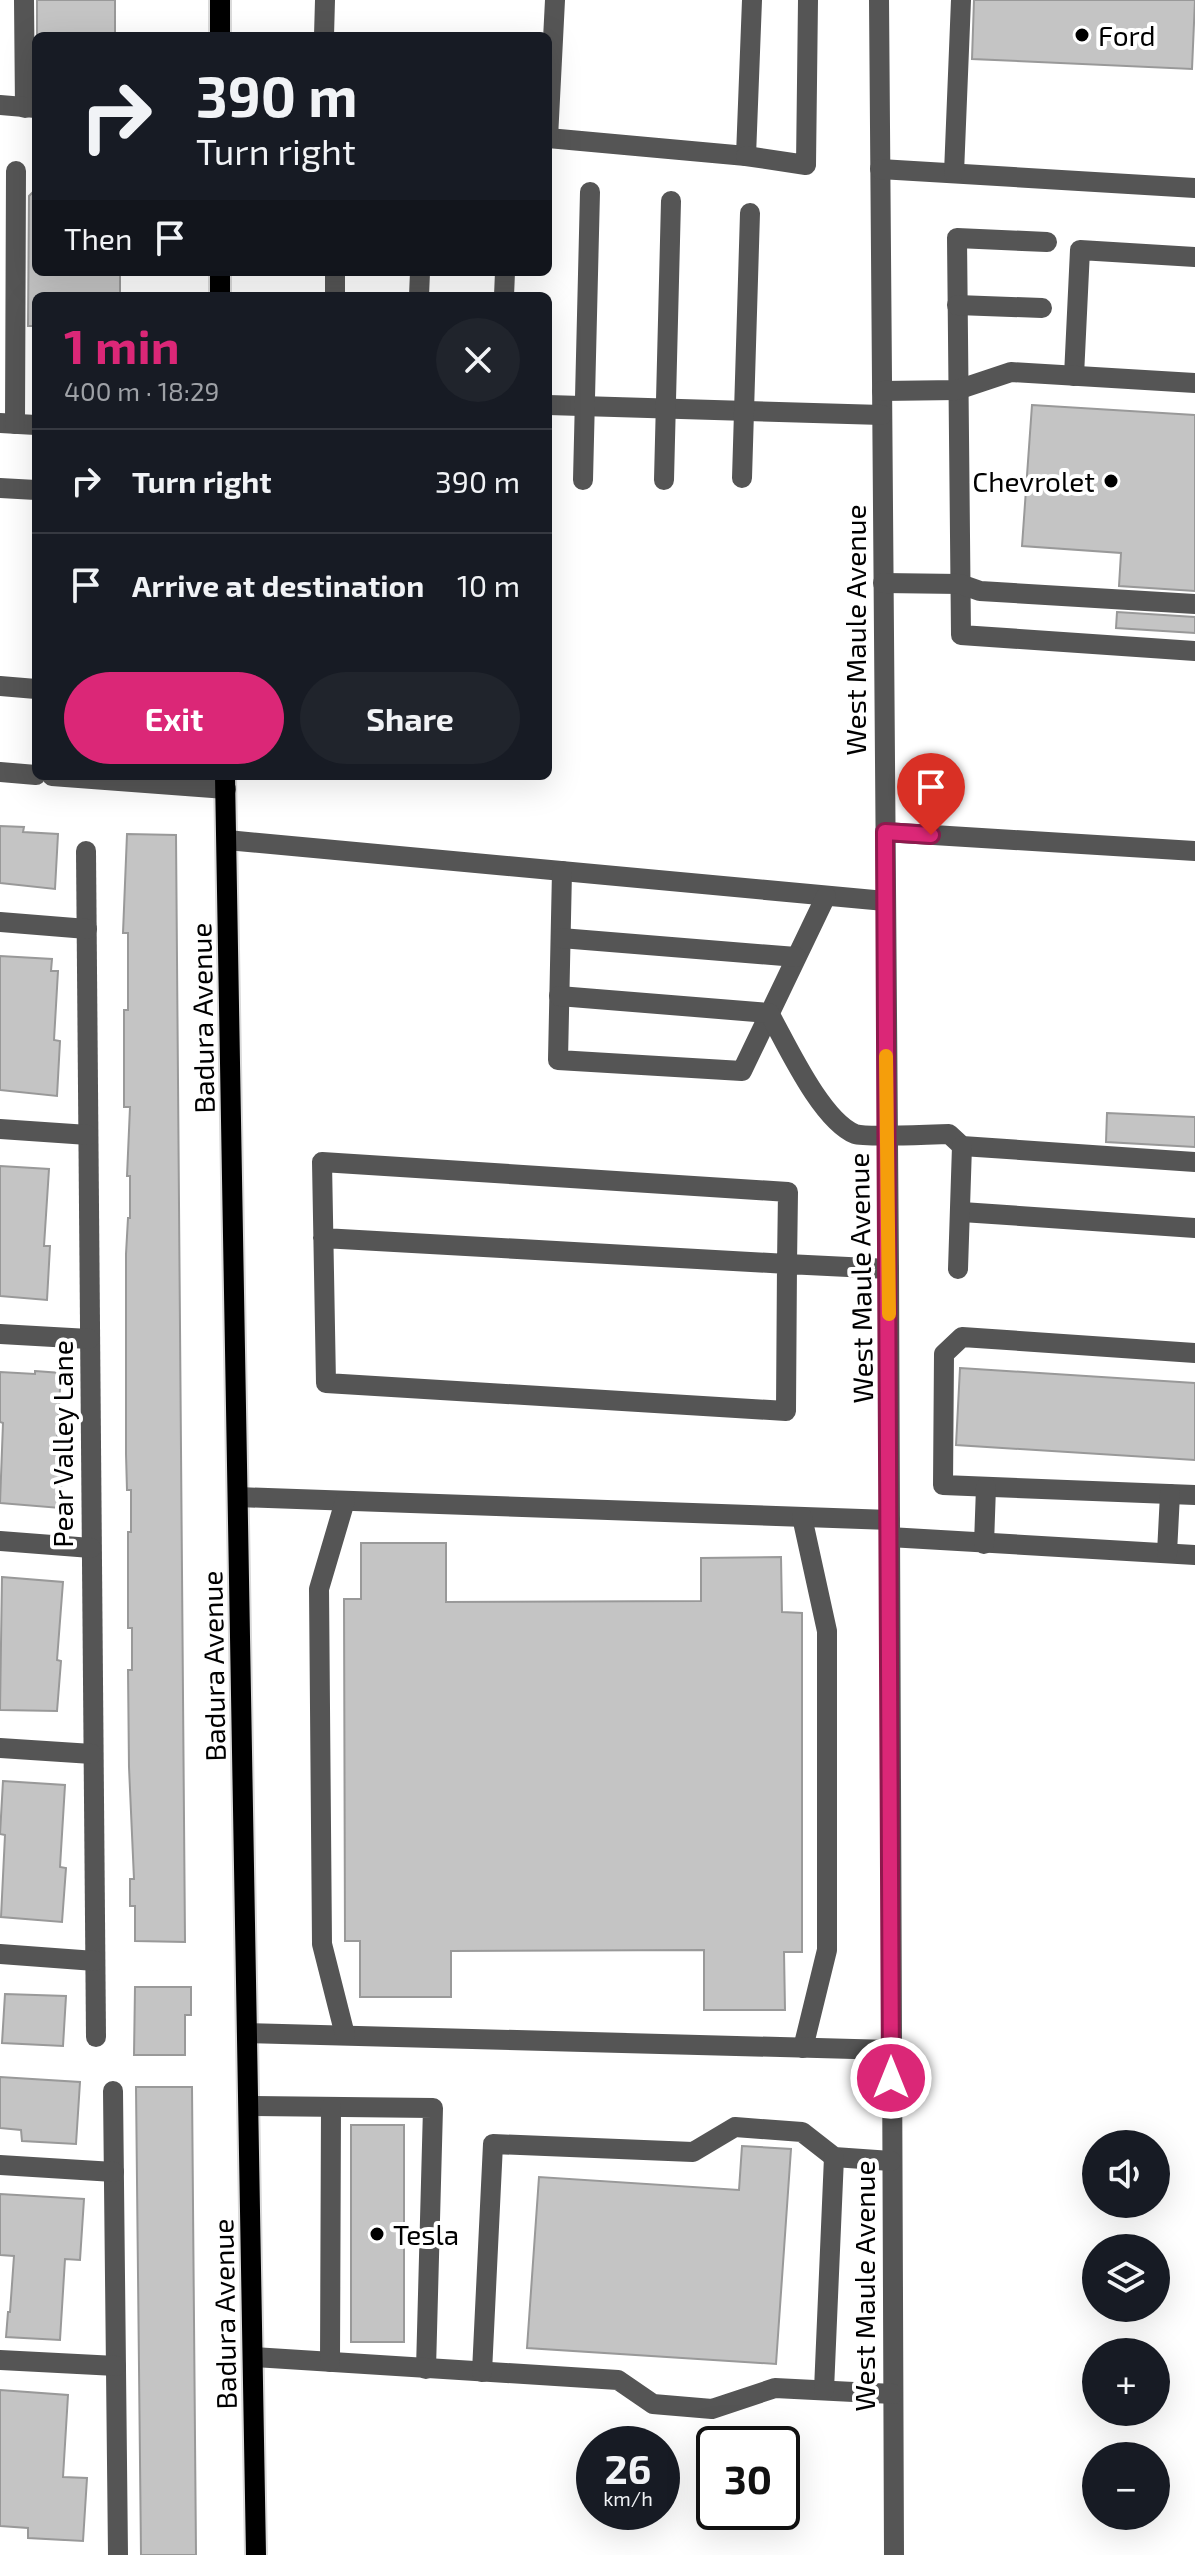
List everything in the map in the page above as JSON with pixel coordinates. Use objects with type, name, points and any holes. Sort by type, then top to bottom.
[{"type":"main road","points":[[220,0],[220,32]]},
{"type":"main road","name":"Badura Avenue","points":[[226,783],[256,2555]]},
{"type":"street","points":[[0,105],[30,108],[24,0]]},
{"type":"street","points":[[324,32],[325,0]]},
{"type":"street","points":[[552,59],[555,0]]},
{"type":"street","points":[[746,156],[752,0]]},
{"type":"street","points":[[552,138],[746,156],[806,165],[808,0]]},
{"type":"street","name":"West Maule Avenue","points":[[879,0],[889,1269],[894,2555]]},
{"type":"street","points":[[954,173],[961,0]]},
{"type":"street","points":[[880,169],[1195,188]]},
{"type":"street","points":[[16,171],[7,424],[32,425]]},
{"type":"street","points":[[583,480],[590,192]]},
{"type":"street","points":[[664,480],[671,201]]},
{"type":"street","points":[[742,478],[750,213]]},
{"type":"street","points":[[1047,242],[957,238],[961,635],[1195,651]]},
{"type":"street","points":[[1074,376],[1080,250],[1195,257]]},
{"type":"street","points":[[957,305],[1042,308]]},
{"type":"street","points":[[882,391],[957,390],[1011,372],[1195,383]]},
{"type":"street","points":[[552,405],[882,415]]},
{"type":"street","points":[[0,488],[32,490]]},
{"type":"street","points":[[883,583],[960,584],[980,591],[1195,604]]},
{"type":"street","points":[[0,686],[32,689]]},
{"type":"street","points":[[0,772],[32,775]]},
{"type":"street","points":[[151,780],[226,783]]},
{"type":"street","points":[[885,832],[1195,851]]},
{"type":"street","points":[[227,840],[885,901]]},
{"type":"street","name":"Pear Valley Lane","points":[[86,851],[96,2037]]},
{"type":"street","points":[[562,871],[558,1060],[742,1071],[826,896]]},
{"type":"street","points":[[0,922],[87,929]]},
{"type":"street","points":[[561,938],[796,957]]},
{"type":"street","points":[[559,996],[769,1013]]},
{"type":"street","points":[[769,1013],[814,1093],[839,1123],[857,1135],[949,1134],[962,1146],[1195,1162]]},
{"type":"street","points":[[0,1129],[88,1135]]},
{"type":"street","points":[[958,1269],[962,1146]]},
{"type":"street","points":[[322,1162],[788,1192],[787,1264],[786,1411],[326,1383],[322,1162]]},
{"type":"street","points":[[962,1212],[1195,1228]]},
{"type":"street","points":[[323,1238],[889,1269]]},
{"type":"street","points":[[0,1334],[89,1339]]},
{"type":"street","points":[[1195,1353],[962,1337],[944,1354],[943,1485],[1195,1495]]},
{"type":"street","points":[[984,1544],[986,1487]]},
{"type":"street","points":[[1167,1553],[1170,1494]]},
{"type":"street","points":[[238,1497],[802,1517],[984,1544],[1195,1555]]},
{"type":"street","points":[[345,1501],[319,1589],[322,1944],[345,2035]]},
{"type":"street","points":[[802,1517],[827,1631],[827,1950],[803,2048]]},
{"type":"street","points":[[0,1541],[91,1548]]},
{"type":"street","points":[[0,1748],[92,1754]]},
{"type":"street","points":[[0,1954],[95,1961]]},
{"type":"street","points":[[248,2033],[891,2050]]},
{"type":"street","points":[[113,2091],[118,2555]]},
{"type":"street","points":[[249,2106],[433,2108],[426,2369]]},
{"type":"street","points":[[330,2362],[331,2107]]},
{"type":"street","points":[[482,2372],[493,2144],[693,2152],[735,2127],[802,2132],[834,2157],[891,2161]]},
{"type":"street","points":[[824,2390],[834,2157]]},
{"type":"street","points":[[0,2165],[114,2172]]},
{"type":"street","points":[[253,2357],[618,2380],[653,2404],[712,2409],[775,2388],[893,2394]]},
{"type":"street","points":[[0,2360],[116,2366]]},
{"type":"building","points":[[37,0],[115,0],[115,32],[37,32]]},
{"type":"building","name":"Ford","points":[[974,0],[1195,0],[1192,69],[972,59]]},
{"type":"building","points":[[32,193],[32,276],[120,276],[120,292],[32,292],[32,326],[28,326],[29,196]]},
{"type":"building","name":"Chevrolet","points":[[1032,405],[1195,415],[1195,591],[1119,586],[1121,553],[1022,546]]},
{"type":"building","points":[[1117,612],[1195,617],[1195,633],[1116,628]]},
{"type":"building","points":[[0,826],[24,827],[23,832],[58,834],[55,889],[0,883]]},
{"type":"building","points":[[127,834],[176,835],[185,1942],[135,1941],[135,1906],[130,1906],[130,1879],[134,1879],[129,1767],[128,1670],[132,1670],[132,1628],[128,1628],[131,1490],[127,1490],[126,1454],[126,1254],[130,1218],[130,1176],[127,1176],[130,1107],[124,1107],[128,933],[123,933]]},
{"type":"building","points":[[0,956],[52,959],[51,971],[58,971],[54,1040],[60,1041],[57,1096],[0,1090]]},
{"type":"building","points":[[1107,1113],[1195,1117],[1195,1147],[1106,1142]]},
{"type":"building","points":[[0,1166],[49,1169],[44,1246],[50,1246],[47,1300],[0,1296]]},
{"type":"building","points":[[960,1368],[1195,1383],[1195,1460],[956,1445]]},
{"type":"building","points":[[35,1371],[61,1373],[56,1453],[63,1453],[60,1508],[0,1503],[3,1423],[0,1422],[0,1372],[35,1374]]},
{"type":"building","points":[[361,1543],[446,1543],[446,1602],[701,1601],[701,1558],[781,1557],[782,1612],[802,1613],[802,1952],[784,1952],[785,2010],[704,2010],[704,1950],[451,1951],[451,1997],[360,1997],[360,1941],[345,1941],[344,1599],[361,1599]]},
{"type":"building","points":[[2,1577],[63,1582],[57,1711],[0,1710]]},
{"type":"building","points":[[3,1781],[65,1785],[60,1867],[66,1868],[62,1922],[1,1917],[5,1835],[0,1834]]},
{"type":"building","points":[[135,1987],[191,1987],[191,2015],[185,2015],[185,2055],[134,2055]]},
{"type":"building","points":[[5,1994],[66,1996],[63,2046],[2,2043]]},
{"type":"building","points":[[0,2077],[80,2082],[76,2144],[22,2141],[21,2130],[0,2128]]},
{"type":"building","points":[[136,2087],[192,2087],[196,2555],[141,2555]]},
{"type":"building","name":"Tesla","points":[[351,2125],[404,2125],[404,2342],[351,2342]]},
{"type":"building","points":[[742,2146],[791,2149],[776,2364],[527,2348],[539,2177],[739,2190]]},
{"type":"building","points":[[0,2194],[84,2199],[80,2260],[65,2259],[60,2340],[6,2337],[14,2256],[0,2255]]},
{"type":"building","points":[[0,2390],[68,2395],[63,2477],[87,2478],[83,2541],[28,2538],[28,2528],[0,2526]]},
{"type":"slow traffic","points":[[886,1056],[889,1314]]},
{"type":"place","name":"Ford","points":[[1082,35]]},
{"type":"place","name":"Chevrolet","points":[[1111,481]]},
{"type":"place","name":"Tesla","points":[[377,2234]]},
{"type":"route","points":[[891,2078],[885,832],[931,835]]}]
